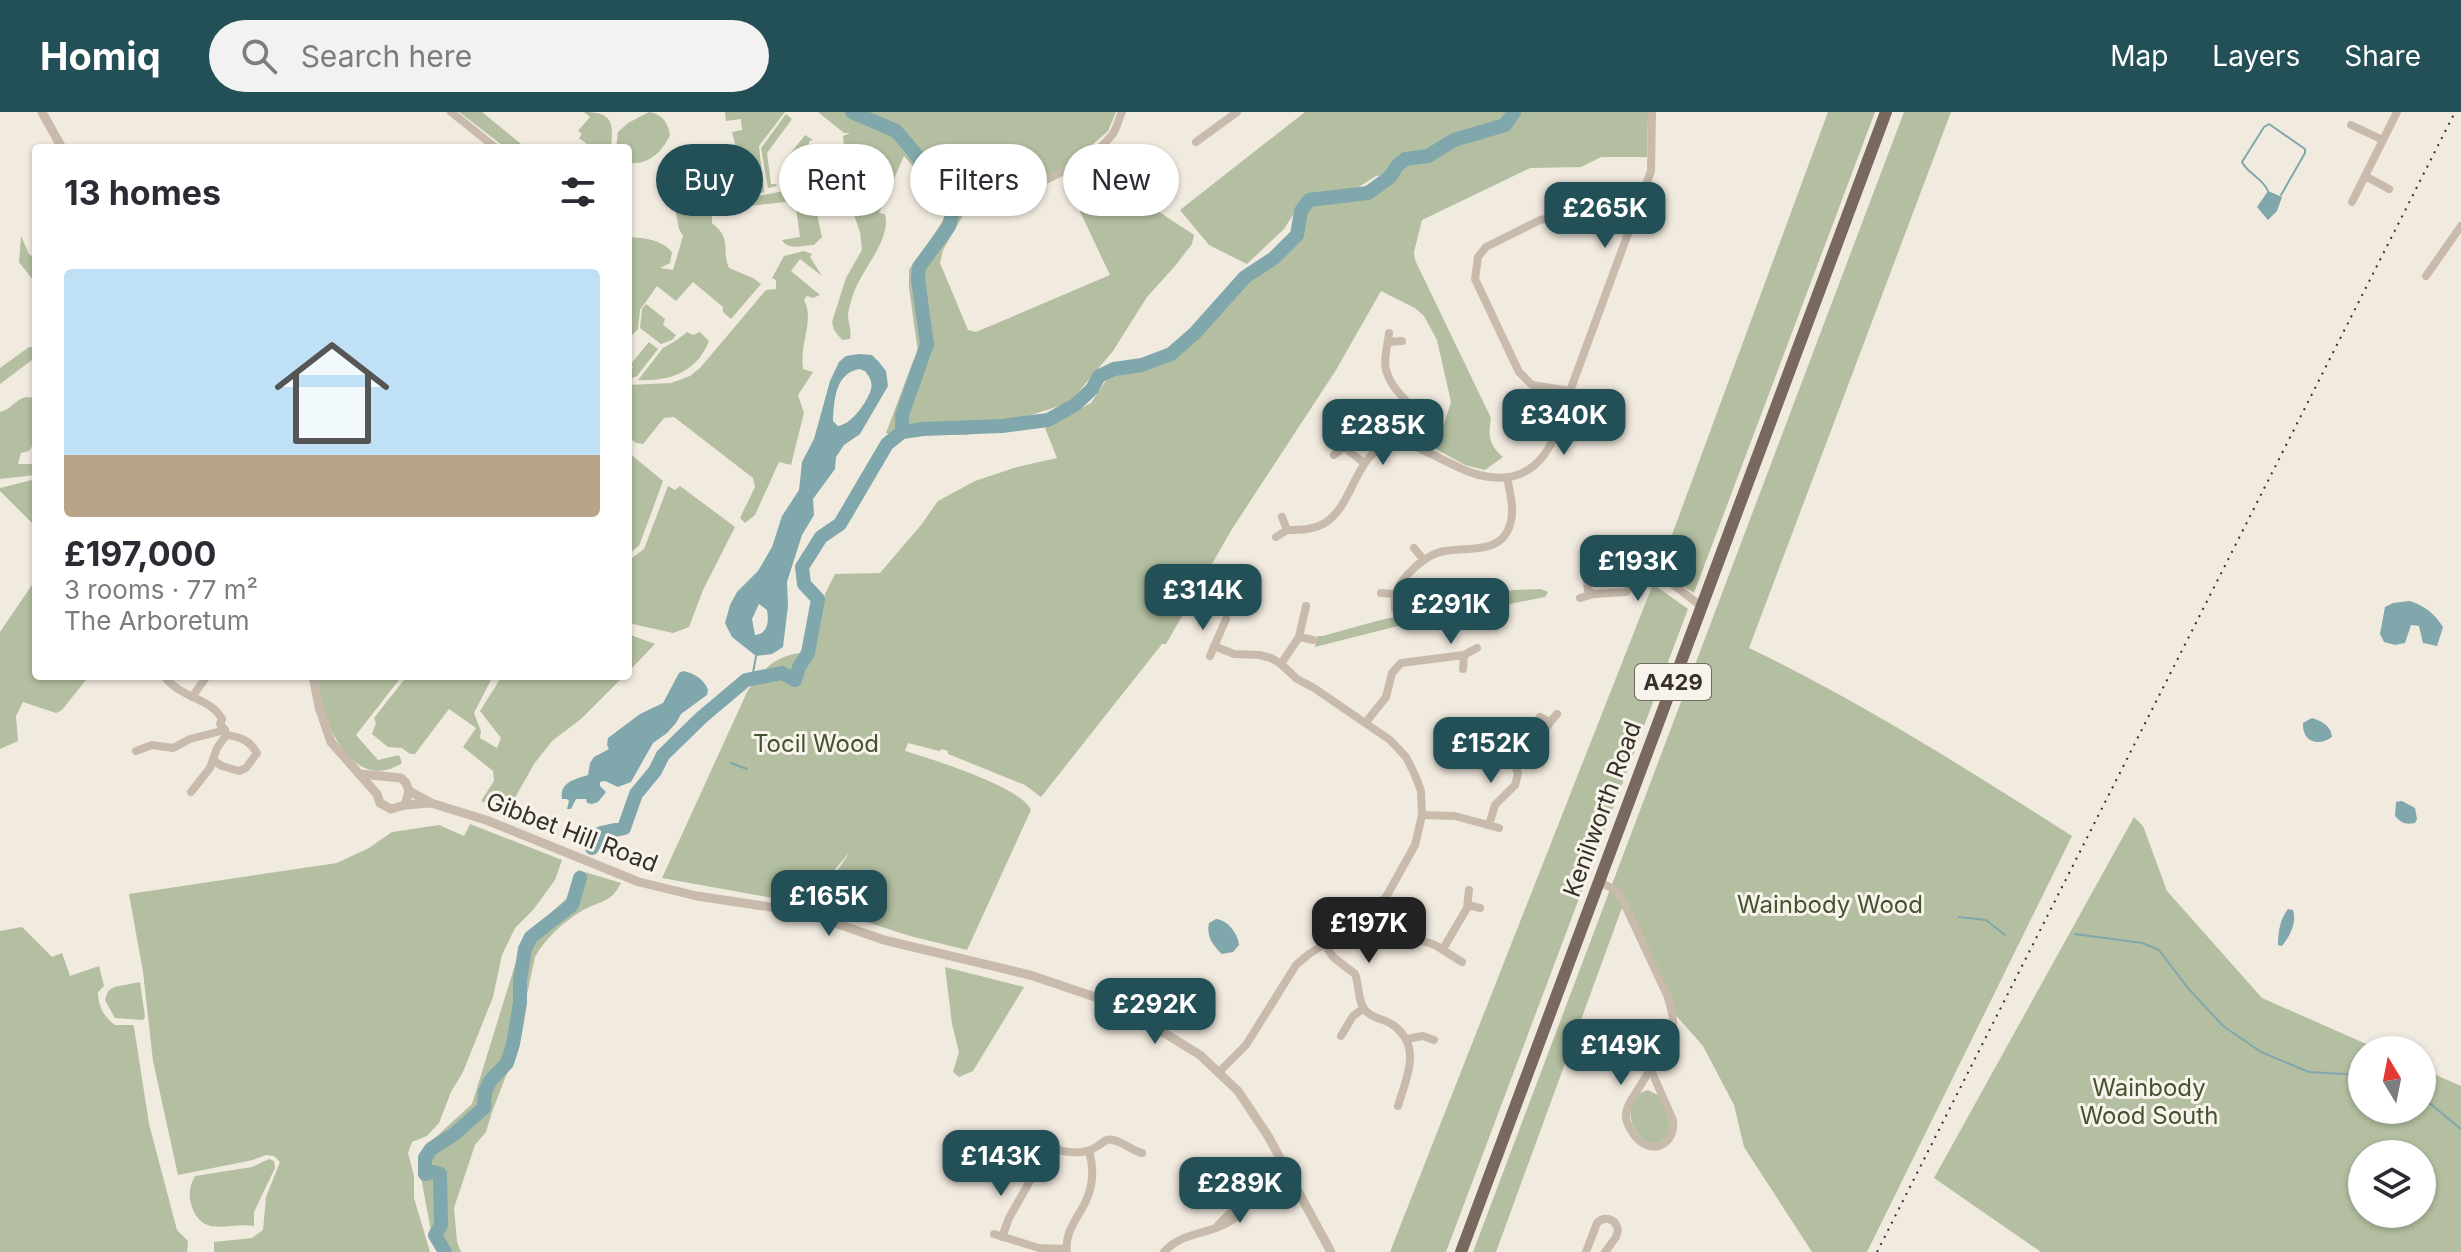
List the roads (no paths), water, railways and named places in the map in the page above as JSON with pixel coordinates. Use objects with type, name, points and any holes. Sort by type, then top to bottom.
[{"type":"main road","name":"Kenilworth Road","points":[[1461,1252],[1886,112]]},
{"type":"street","points":[[42,112],[60,144]]},
{"type":"street","points":[[451,112],[491,144]]},
{"type":"street","points":[[1048,179],[1096,155],[1114,133],[1122,112]]},
{"type":"street","points":[[1194,144],[1237,112]]},
{"type":"street","points":[[1276,537],[1287,530],[1314,528],[1334,516],[1364,463],[1386,444],[1410,444],[1479,475],[1507,477],[1533,466],[1550,448],[1651,171],[1652,112]]},
{"type":"street","points":[[2352,202],[2397,112]]},
{"type":"street","points":[[2351,125],[2383,140]]},
{"type":"street","points":[[2365,176],[2389,189]]},
{"type":"street","points":[[1570,391],[1532,385],[1519,372],[1475,279],[1478,257],[1486,247],[1540,220],[1597,208],[1634,218]]},
{"type":"street","points":[[2426,276],[2461,226]]},
{"type":"street","points":[[1402,341],[1388,338],[1386,370],[1411,406],[1414,417],[1410,444]]},
{"type":"street","points":[[1337,431],[1344,447],[1364,463]]},
{"type":"street","points":[[1334,455],[1344,447]]},
{"type":"street","points":[[1395,609],[1394,594],[1400,582],[1423,559],[1438,552],[1483,549],[1501,538],[1512,514],[1507,477]]},
{"type":"street","points":[[1282,517],[1287,530]]},
{"type":"street","points":[[1414,548],[1423,559]]},
{"type":"street","points":[[1580,598],[1626,592],[1638,578],[1650,572],[1666,579],[1701,606]]},
{"type":"street","points":[[1587,581],[1588,591],[1594,594]]},
{"type":"street","points":[[1381,593],[1394,594]]},
{"type":"street","points":[[1281,664],[1299,637],[1306,606]]},
{"type":"street","points":[[1210,656],[1226,619]]},
{"type":"street","points":[[1299,637],[1313,640]]},
{"type":"street","points":[[1214,646],[1234,654],[1265,656],[1281,664],[1297,679],[1390,740],[1406,757],[1418,782],[1422,815],[1411,853],[1386,897],[1377,908],[1348,930],[1324,943],[1296,965],[1246,1045],[1220,1071]]},
{"type":"street","points":[[1366,722],[1386,697],[1392,673],[1401,663],[1464,655],[1477,648]]},
{"type":"street","points":[[1463,669],[1464,655]]},
{"type":"street","points":[[168,680],[183,694],[219,713],[225,732]]},
{"type":"street","points":[[192,697],[204,680]]},
{"type":"street","points":[[314,680],[331,742],[377,794],[380,803],[391,809],[408,801],[409,791],[401,778],[385,779],[360,774]]},
{"type":"street","points":[[1515,765],[1534,750],[1557,714]]},
{"type":"street","points":[[1540,717],[1550,722]]},
{"type":"street","points":[[191,792],[214,761],[225,732]]},
{"type":"street","points":[[136,751],[152,745],[173,748],[203,734],[225,732],[248,741],[257,753],[246,768],[239,771],[214,761]]},
{"type":"street","points":[[1493,745],[1498,733]]},
{"type":"street","points":[[1481,741],[1493,745],[1515,765],[1518,774],[1517,782],[1495,805],[1489,825]]},
{"type":"street","points":[[377,794],[379,785],[385,779]]},
{"type":"street","name":"Gibbet Hill Road","points":[[409,791],[431,803],[486,820],[639,882],[697,896],[803,912],[897,944],[1064,985],[1104,1000],[1148,1023],[1220,1071],[1252,1111],[1331,1252]]},
{"type":"street","name":"Gibbet Hill Road","points":[[405,805],[431,803]]},
{"type":"street","points":[[1422,815],[1455,816],[1499,828]]},
{"type":"street","points":[[1598,881],[1617,891],[1624,903],[1672,1011],[1670,1037],[1650,1068],[1628,1106],[1626,1117],[1638,1142],[1656,1147],[1669,1140],[1674,1127],[1650,1068]]},
{"type":"street","points":[[1443,949],[1468,905],[1469,890]]},
{"type":"street","points":[[1468,905],[1480,908]]},
{"type":"street","points":[[1377,908],[1407,936],[1443,949],[1462,962]]},
{"type":"street","points":[[1324,943],[1333,957],[1355,974],[1364,1008],[1371,1016],[1393,1025],[1406,1039],[1411,1061],[1399,1088],[1398,1106]]},
{"type":"street","points":[[1341,1036],[1353,1016],[1364,1008]]},
{"type":"street","points":[[1406,1039],[1423,1036],[1434,1040]]},
{"type":"street","points":[[1053,1148],[1064,1152],[1089,1151],[1103,1141],[1111,1140],[1142,1153]]},
{"type":"street","points":[[1034,1174],[998,1236],[1048,1250],[1067,1251],[1068,1234],[1089,1191],[1093,1165],[1089,1151]]},
{"type":"street","points":[[1164,1252],[1176,1241],[1234,1220],[1253,1200],[1293,1182]]},
{"type":"street","points":[[1586,1252],[1597,1223],[1608,1219],[1615,1222],[1618,1230],[1605,1252]]},
{"type":"water","points":[[2268,191],[2282,197],[2277,211],[2268,220],[2257,207]]},
{"type":"water","points":[[872,355],[886,371],[888,386],[860,434],[844,445],[836,457],[835,469],[813,499],[814,515],[802,535],[787,582],[788,606],[783,647],[772,654],[756,656],[732,637],[725,623],[730,605],[737,592],[758,571],[772,547],[782,516],[799,490],[802,462],[814,439],[830,381],[839,362],[846,356]],"holes":[[[859,369],[865,371],[870,379],[869,394],[853,417],[838,426],[833,421],[837,389],[845,376]],[[759,604],[767,610],[768,623],[763,632],[755,635],[752,619]]]},
{"type":"water","points":[[2410,601],[2429,611],[2443,627],[2437,646],[2423,643],[2419,626],[2411,625],[2405,643],[2395,645],[2384,642],[2380,634],[2385,607]]},
{"type":"water","points":[[683,671],[701,680],[708,690],[707,695],[681,714],[667,733],[653,743],[631,782],[618,787],[600,782],[606,792],[598,802],[592,804],[587,803],[586,799],[576,799],[571,809],[567,809],[569,801],[562,799],[566,785],[588,775],[594,757],[609,749],[608,738],[640,714],[663,703]]},
{"type":"water","points":[[2312,718],[2325,724],[2332,737],[2321,742],[2308,738],[2303,723]]},
{"type":"water","points":[[2402,801],[2415,808],[2415,823],[2404,823],[2395,816],[2396,802]]},
{"type":"water","points":[[2288,909],[2293,910],[2293,924],[2282,946],[2278,945],[2279,931]]},
{"type":"water","points":[[1216,919],[1232,928],[1237,936],[1239,945],[1233,952],[1222,954],[1211,940],[1209,923]]},
{"type":"waterway","points":[[852,112],[896,131],[953,209],[949,226],[919,267],[927,344],[902,415],[902,432]]},
{"type":"waterway","points":[[592,848],[601,833],[624,828],[636,794],[655,771],[663,755],[746,680],[782,673],[795,680],[808,653],[818,599],[804,584],[802,567],[821,537],[840,524],[887,444],[902,432],[1048,420],[1075,405],[1092,389],[1099,376],[1171,354],[1195,333],[1245,277],[1274,258],[1297,235],[1301,211],[1309,200],[1368,193],[1390,177],[1405,159],[1428,156],[1454,140],[1505,125],[1514,112]]},
{"type":"waterway","points":[[2268,191],[2242,162],[2269,124],[2305,149],[2281,195]]},
{"type":"waterway","points":[[752,679],[756,656]]},
{"type":"waterway","points":[[731,763],[747,769]]},
{"type":"waterway","points":[[445,1252],[435,1235],[441,1225],[440,1174],[425,1174],[425,1158],[431,1149],[484,1108],[485,1092],[490,1081],[507,1063],[513,1044],[525,949],[531,937],[572,905],[580,878]]},
{"type":"waterway","points":[[1959,917],[1986,920],[2005,935]]},
{"type":"waterway","points":[[2075,934],[2142,943],[2159,950],[2187,987],[2223,1026],[2261,1052],[2309,1072],[2348,1074]]},
{"type":"waterway","points":[[2436,1108],[2461,1129]]},
{"type":"railway","points":[[1877,1252],[2455,112]]},
{"type":"park label","name":"Tocil Wood","points":[[816,743]]},
{"type":"park label","name":"Wainbody Wood","points":[[1830,904]]},
{"type":"park label","name":"Wainbody Wood South","points":[[2149,1101]]}]
